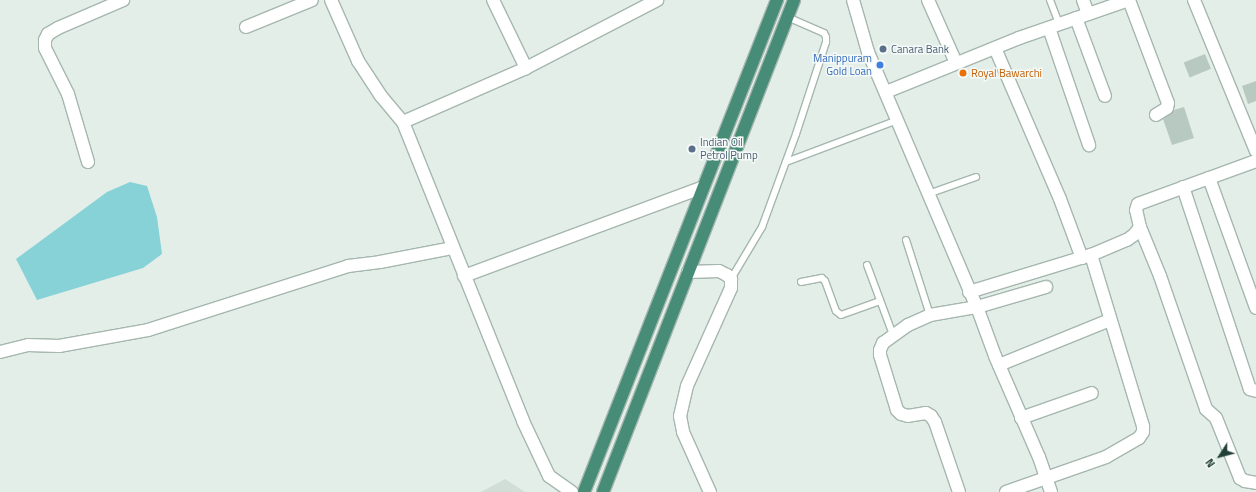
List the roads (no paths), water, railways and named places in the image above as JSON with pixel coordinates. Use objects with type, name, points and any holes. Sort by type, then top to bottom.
[{"type":"highway","points":[[584,492],[776,0]]},
{"type":"highway","points":[[603,492],[794,0]]},
{"type":"street","points":[[88,162],[68,94],[46,48],[45,40],[48,34],[58,28],[123,0]]},
{"type":"street","points":[[246,27],[312,0]]},
{"type":"street","points":[[331,0],[361,67],[381,96],[403,122],[452,248],[523,421],[549,476],[572,492]]},
{"type":"street","points":[[493,0],[526,68]]},
{"type":"street","points":[[403,122],[526,68],[658,0]]},
{"type":"street","points":[[853,0],[864,42],[969,292],[977,307],[999,365],[1047,479],[1050,492]]},
{"type":"street","points":[[928,0],[956,63]]},
{"type":"street","points":[[1083,0],[1088,14]]},
{"type":"street","points":[[886,92],[995,48],[1129,0],[1168,103],[1167,108],[1156,115]]},
{"type":"street","points":[[1194,0],[1256,151]]},
{"type":"street","points":[[1076,18],[1106,96]]},
{"type":"street","points":[[1054,26],[1089,145]]},
{"type":"street","points":[[995,48],[1086,256],[1110,320],[1143,426],[1143,432],[1139,438],[1106,457],[1047,479],[1006,492]]},
{"type":"street","points":[[1256,161],[1183,187],[1136,206],[1140,227],[1160,276],[1206,409],[1216,418],[1240,478],[1245,481],[1256,483]]},
{"type":"street","points":[[1209,178],[1256,308]]},
{"type":"street","points":[[464,276],[703,187]]},
{"type":"street","points":[[1183,187],[1250,389],[1256,391]]},
{"type":"street","points":[[969,292],[1086,256],[1127,240],[1134,235],[1140,227]]},
{"type":"street","points":[[0,352],[28,345],[59,346],[135,333],[178,321],[348,266],[380,262],[452,248]]},
{"type":"street","points":[[688,272],[719,271],[727,274],[732,279],[731,288],[687,386],[680,416],[683,432],[710,492]]},
{"type":"street","points":[[959,492],[931,416],[926,413],[908,416],[901,414],[897,410],[880,356],[880,350],[883,344],[893,335],[908,325],[930,315],[977,307],[1046,287]]},
{"type":"street","points":[[999,365],[1110,320]]},
{"type":"street","points":[[1021,418],[1092,393]]},
{"type":"lane","points":[[1050,0],[1054,26]]},
{"type":"lane","points":[[732,279],[762,227],[786,162],[826,37],[824,33],[817,29],[787,17]]},
{"type":"lane","points":[[786,162],[898,120]]},
{"type":"lane","points":[[928,194],[976,176]]},
{"type":"lane","points":[[906,240],[930,315]]},
{"type":"lane","points":[[867,265],[893,335]]},
{"type":"lane","points":[[801,282],[822,278],[825,281],[836,311],[840,314],[846,314],[880,301]]},
{"type":"water","points":[[130,182],[147,186],[157,217],[162,254],[143,268],[37,300],[16,259],[107,192]]},
{"type":"place","name":"Canara Bank","points":[[883,49]]},
{"type":"place","name":"Manippuram Gold Loan","points":[[880,65]]},
{"type":"place","name":"Royal Bawarchi","points":[[963,73]]},
{"type":"place","name":"Indian Oil Petrol Pump","points":[[692,149]]}]
